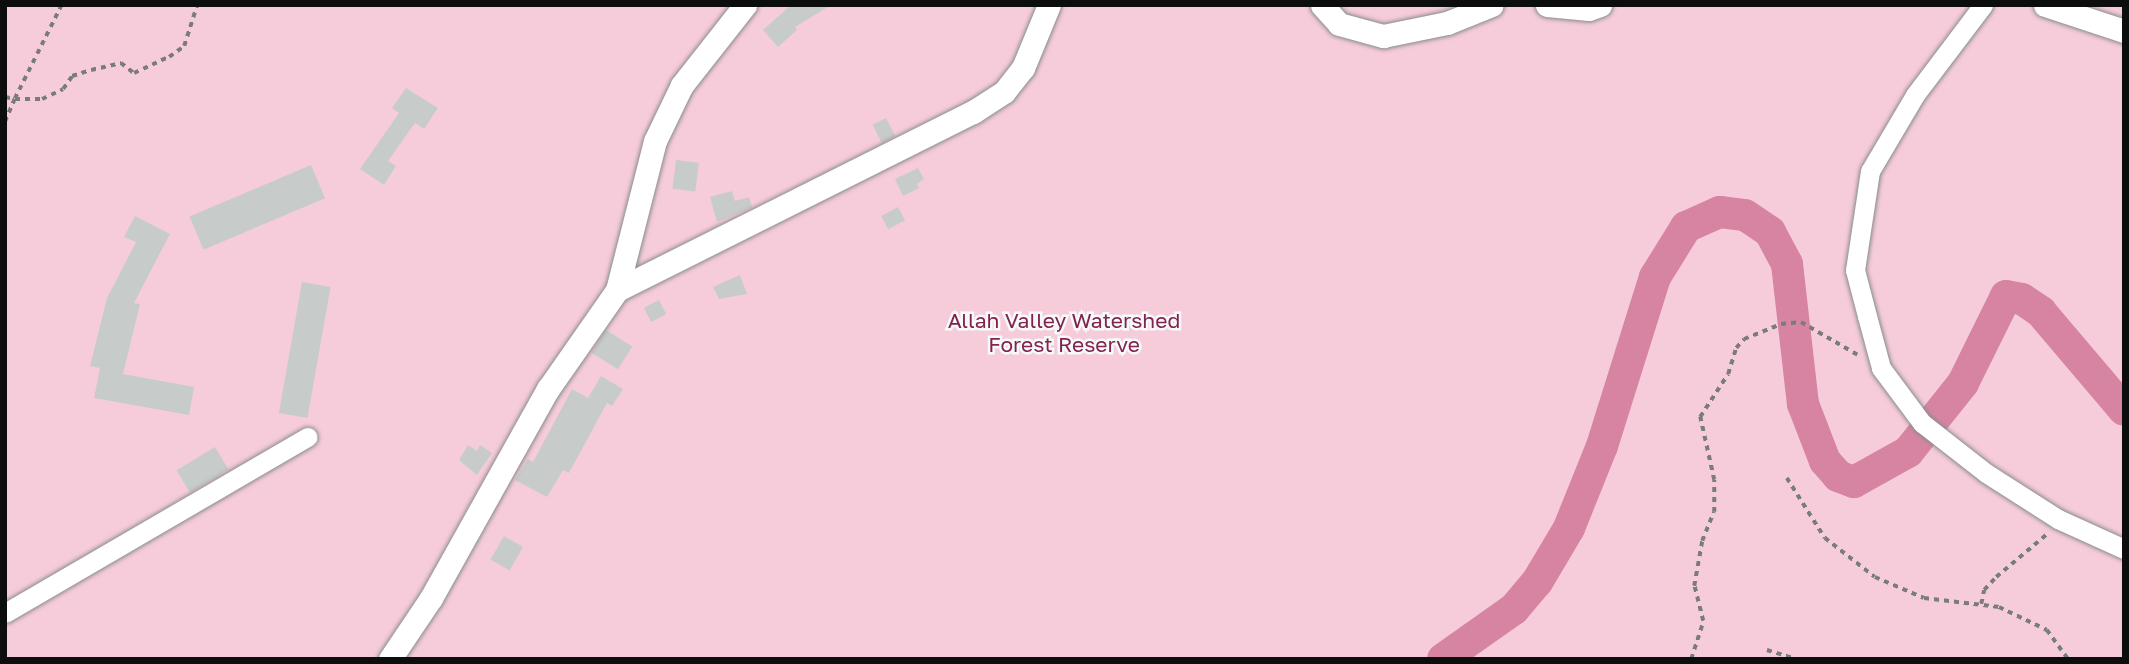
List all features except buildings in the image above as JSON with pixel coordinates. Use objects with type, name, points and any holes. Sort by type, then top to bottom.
[{"type":"street","points":[[390,659],[431,598],[548,389],[617,290],[655,141],[682,85],[744,5]]},
{"type":"street","points":[[617,290],[1004,92],[1028,58],[1049,5]]},
{"type":"street","points":[[1322,5],[1339,24],[1383,36],[1447,23],[1492,5]]},
{"type":"street","points":[[1547,5],[1577,9],[1600,5]]},
{"type":"street","points":[[1983,5],[1915,95],[1870,171],[1855,270],[1881,368],[1922,423],[1986,473],[2058,519],[2124,548]]},
{"type":"street","points":[[2045,5],[2124,31]]},
{"type":"street","points":[[5,614],[307,437]]},
{"type":"path","points":[[5,123],[62,5]]},
{"type":"path","points":[[5,96],[15,99],[42,99],[62,89],[72,76],[121,63],[134,73],[169,57],[184,46],[197,5]]},
{"type":"path","points":[[1691,659],[1703,621],[1694,586],[1702,541],[1714,512],[1714,480],[1700,416],[1728,373],[1736,348],[1744,339],[1781,324],[1801,322],[1881,368]]},
{"type":"path","points":[[1787,478],[1825,538],[1875,578],[1924,598],[1999,607],[2047,631],[2067,659]]},
{"type":"path","points":[[1981,604],[1984,590],[1996,577],[2037,546],[2058,519]]},
{"type":"path","points":[[1767,650],[1797,659]]},
{"type":"green space","name":"Allah Valley Watershed Forest Reserve","points":[[5,5],[2124,5],[2124,659],[5,659]]},
{"type":"waterway","points":[[1443,659],[1514,609],[1537,582],[1569,528],[1602,446],[1655,277],[1686,227],[1720,212],[1745,215],[1770,232],[1787,264],[1803,404],[1825,461],[1838,476],[1854,482],[1908,452],[1963,383],[2006,296],[2022,299],[2041,312],[2124,410]]}]
